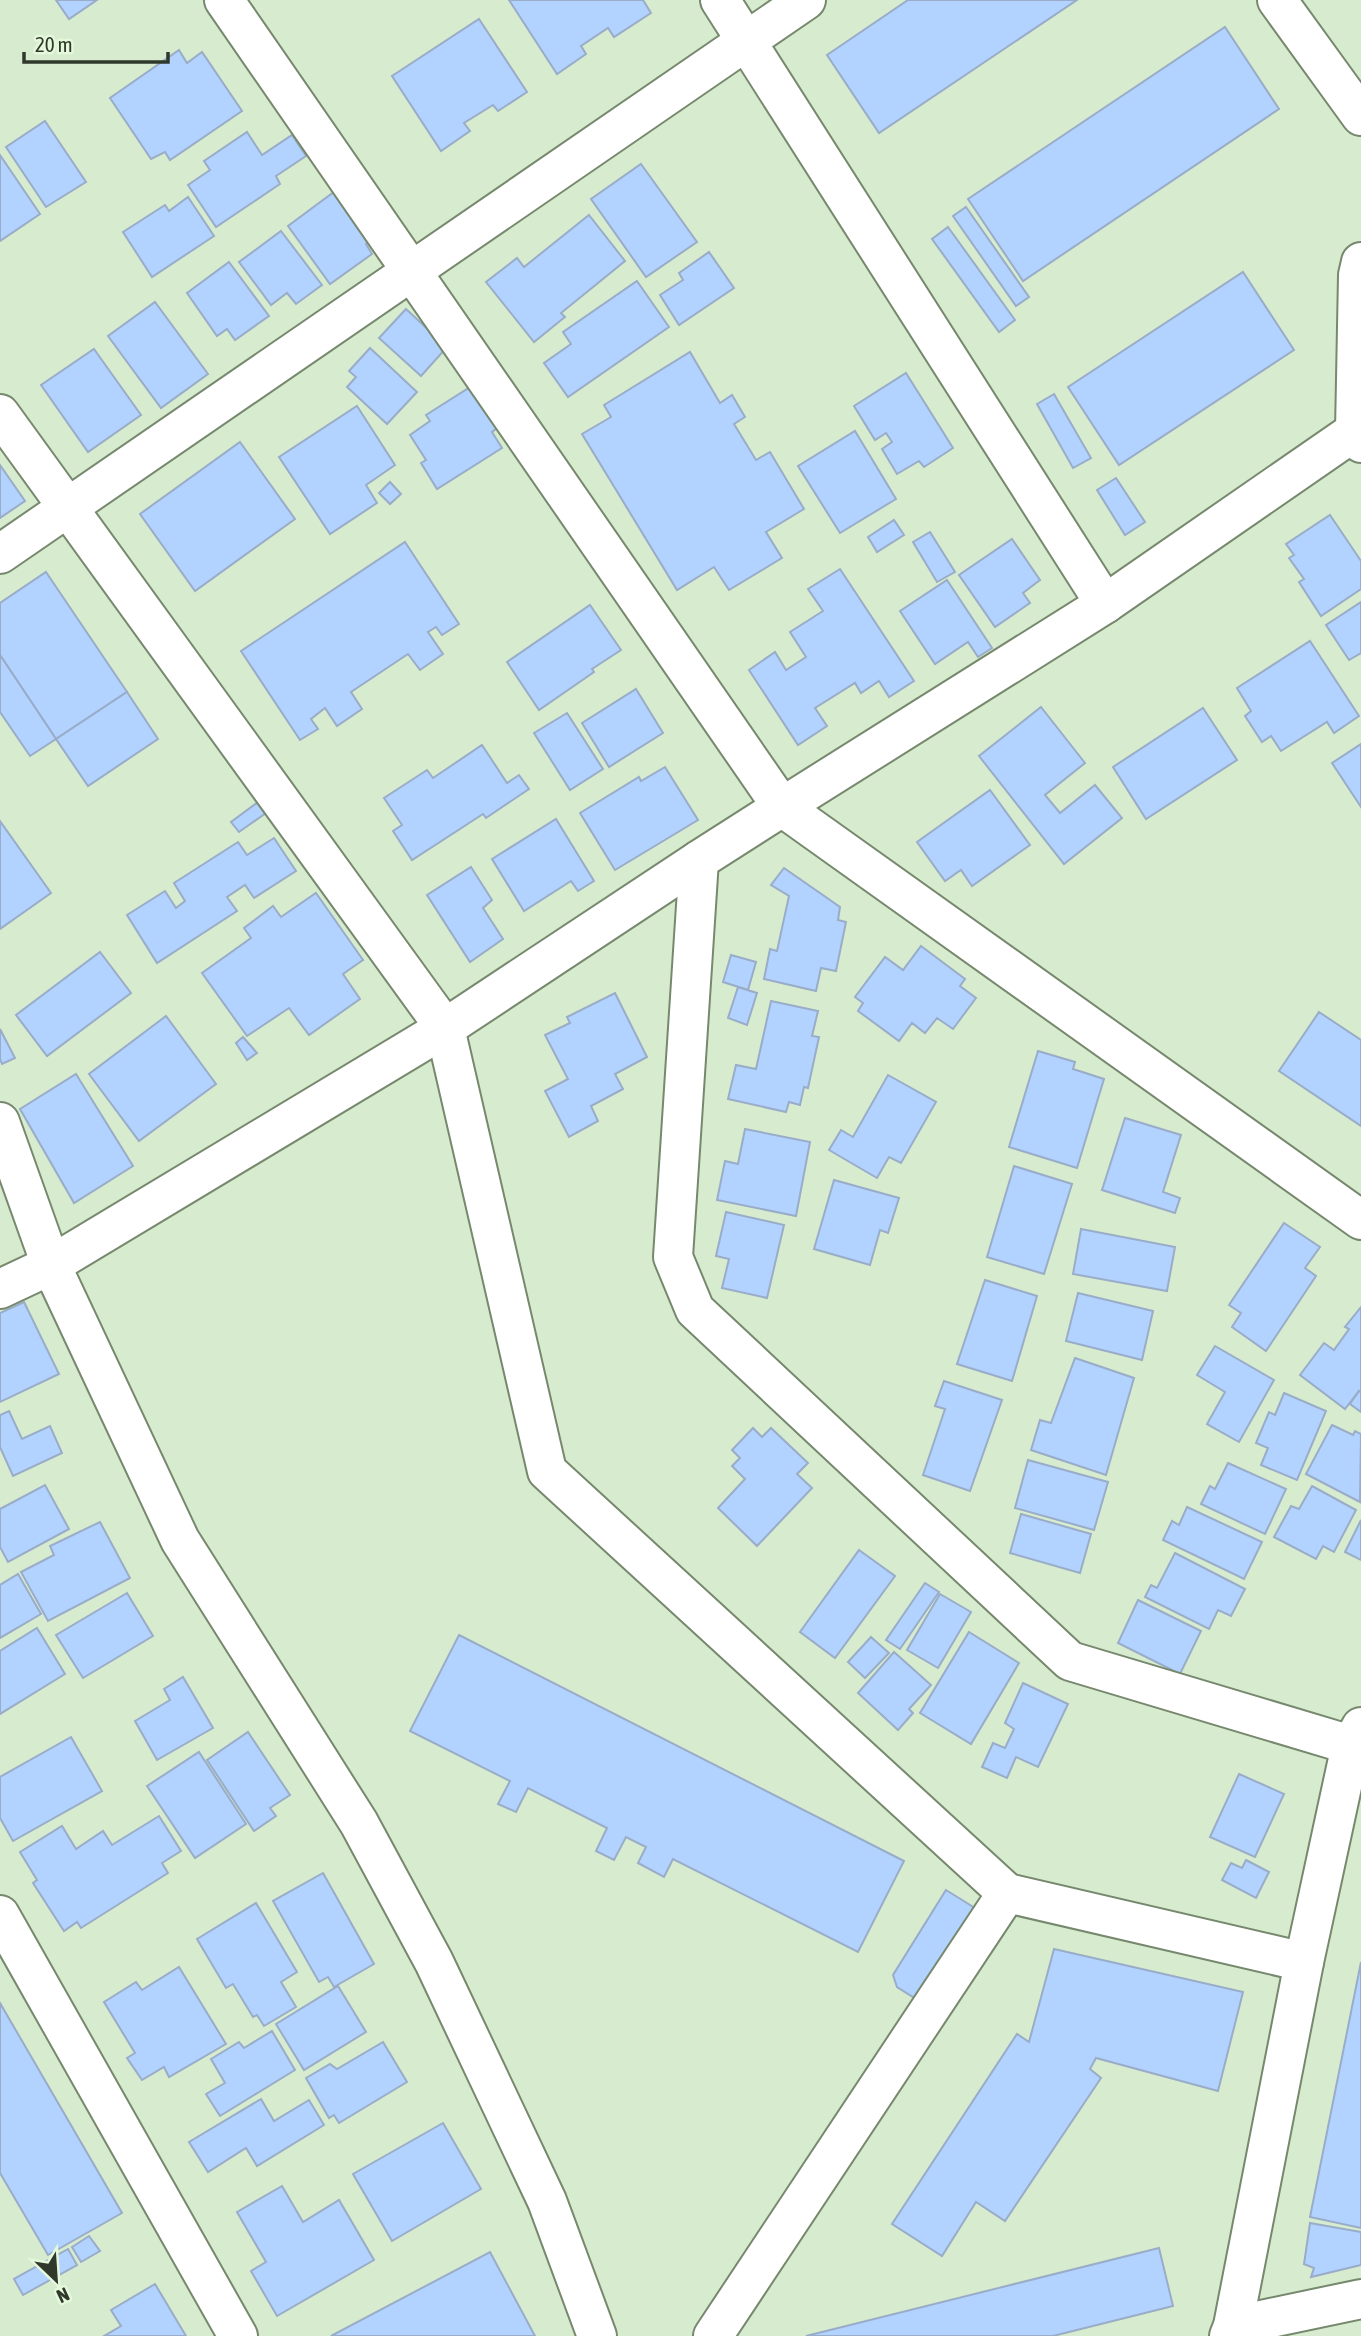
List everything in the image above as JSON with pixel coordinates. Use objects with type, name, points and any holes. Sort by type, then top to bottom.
[{"type":"street","points":[[224,0],[782,807],[1361,1220]]},
{"type":"street","points":[[720,0],[1105,604]]},
{"type":"street","points":[[0,554],[806,0]]},
{"type":"street","points":[[1277,0],[1361,116]]},
{"type":"street","points":[[0,1289],[51,1265],[445,1028],[699,860],[1105,604],[1358,437],[1357,275],[1361,262]]},
{"type":"street","points":[[0,414],[445,1028],[547,1471],[1007,1893],[1304,1962]]},
{"type":"street","points":[[699,860],[673,1257],[695,1310],[1070,1661],[1356,1736],[1304,1962],[1231,2331],[1361,2299]]},
{"type":"street","points":[[0,1122],[51,1265],[180,1540],[359,1824],[434,1962],[547,2200],[597,2336]]},
{"type":"street","points":[[713,2336],[1007,1893]]},
{"type":"street","points":[[0,1915],[238,2336]]},
{"type":"building","points":[[56,0],[97,0],[69,19]]},
{"type":"building","points":[[509,0],[643,0],[651,13],[614,37],[608,28],[581,46],[586,54],[557,74]]},
{"type":"building","points":[[908,0],[1077,0],[879,133],[827,55]]},
{"type":"building","points":[[479,19],[527,92],[498,111],[493,105],[464,123],[470,131],[441,151],[392,76]]},
{"type":"building","points":[[1225,27],[1279,109],[1023,281],[968,199]]},
{"type":"building","points":[[179,50],[187,63],[202,52],[242,111],[170,160],[165,152],[151,159],[110,98]]},
{"type":"building","points":[[45,121],[86,182],[46,207],[6,147]]},
{"type":"building","points":[[247,132],[262,155],[292,135],[306,156],[276,176],[280,184],[216,227],[188,185],[210,170],[204,161]]},
{"type":"building","points":[[0,155],[40,214],[0,241]]},
{"type":"building","points":[[641,164],[697,242],[646,277],[591,199]]},
{"type":"building","points":[[346,183],[377,236],[366,244],[372,254],[330,284],[288,226]]},
{"type":"building","points":[[188,197],[214,236],[152,277],[123,232],[165,205],[169,211]]},
{"type":"building","points":[[966,207],[1029,297],[1016,306],[953,216]]},
{"type":"building","points":[[589,215],[625,261],[561,313],[565,317],[534,342],[486,282],[517,258],[524,267]]},
{"type":"building","points":[[948,227],[1015,320],[999,332],[932,239]]},
{"type":"building","points":[[281,231],[322,285],[296,304],[287,293],[271,305],[239,262]]},
{"type":"building","points":[[709,252],[734,288],[679,325],[660,295],[683,280],[679,273]]},
{"type":"building","points":[[229,262],[269,316],[235,340],[227,329],[217,336],[187,293]]},
{"type":"building","points":[[1243,272],[1294,350],[1119,465],[1068,387]]},
{"type":"building","points":[[637,281],[669,327],[568,397],[544,363],[571,344],[563,332]]},
{"type":"building","points":[[155,302],[208,374],[161,408],[108,336]]},
{"type":"building","points":[[406,309],[447,347],[421,376],[379,338]]},
{"type":"building","points":[[370,348],[417,392],[387,424],[347,387],[356,377],[349,371]]},
{"type":"building","points":[[94,349],[141,415],[88,452],[41,385]]},
{"type":"building","points":[[690,352],[720,403],[732,395],[745,417],[734,424],[756,460],[770,452],[804,509],[766,532],[782,558],[729,590],[714,567],[677,590],[582,434],[611,417],[604,405]]},
{"type":"building","points":[[906,373],[953,448],[924,467],[919,461],[897,474],[882,449],[892,442],[886,433],[875,440],[854,406]]},
{"type":"building","points":[[475,384],[501,425],[492,432],[502,448],[437,489],[421,463],[426,460],[410,435],[430,421],[426,415]]},
{"type":"building","points":[[1054,394],[1091,458],[1073,468],[1037,404]]},
{"type":"building","points":[[357,406],[395,465],[366,485],[377,503],[330,534],[279,457]]},
{"type":"building","points":[[855,431],[896,499],[840,533],[798,466]]},
{"type":"building","points":[[240,442],[295,519],[195,591],[140,514]]},
{"type":"building","points":[[0,465],[25,501],[0,518]]},
{"type":"building","points":[[1116,478],[1145,522],[1125,535],[1097,490]]},
{"type":"building","points":[[390,482],[401,494],[390,504],[379,493]]},
{"type":"building","points":[[1330,515],[1361,561],[1361,589],[1321,616],[1299,582],[1304,579],[1289,558],[1294,555],[1286,544]]},
{"type":"building","points":[[894,520],[904,535],[877,552],[868,537]]},
{"type":"building","points":[[930,532],[955,572],[937,582],[913,542]]},
{"type":"building","points":[[1012,539],[1040,580],[1023,593],[1030,603],[995,627],[959,575]]},
{"type":"building","points":[[405,542],[459,624],[442,635],[436,627],[428,632],[443,654],[420,670],[408,654],[351,692],[362,709],[337,726],[325,708],[311,719],[318,729],[300,740],[241,651]]},
{"type":"building","points":[[840,569],[914,681],[889,697],[879,681],[861,693],[855,683],[815,708],[827,726],[798,745],[749,670],[775,652],[786,670],[806,657],[790,632],[823,611],[808,589]]},
{"type":"building","points":[[46,572],[127,692],[56,739],[0,655],[0,603]]},
{"type":"building","points":[[947,580],[992,648],[978,657],[968,642],[935,664],[900,611]]},
{"type":"building","points":[[1361,602],[1361,653],[1349,660],[1326,625]]},
{"type":"building","points":[[590,605],[621,650],[539,710],[507,662]]},
{"type":"building","points":[[1310,641],[1359,716],[1334,733],[1327,722],[1281,751],[1271,736],[1262,742],[1245,716],[1251,711],[1237,688]]},
{"type":"building","points":[[0,655],[56,739],[30,756],[0,712]]},
{"type":"building","points":[[636,689],[663,733],[609,767],[582,723]]},
{"type":"building","points":[[127,692],[158,739],[88,786],[56,739]]},
{"type":"building","points":[[1041,707],[1085,763],[1045,795],[1060,813],[1095,785],[1122,818],[1064,864],[979,756]]},
{"type":"building","points":[[1203,708],[1237,760],[1146,819],[1113,767]]},
{"type":"building","points":[[567,713],[603,769],[570,790],[534,733]]},
{"type":"building","points":[[1361,744],[1361,807],[1332,763]]},
{"type":"building","points":[[482,745],[507,783],[519,775],[529,789],[486,818],[483,814],[412,860],[393,831],[402,825],[384,798],[427,770],[433,778]]},
{"type":"building","points":[[665,767],[698,820],[615,870],[580,813],[639,777],[641,781]]},
{"type":"building","points":[[990,790],[1030,845],[972,886],[961,870],[945,881],[917,842]]},
{"type":"building","points":[[258,802],[266,813],[239,832],[231,822]]},
{"type":"building","points":[[556,819],[594,881],[578,891],[571,881],[524,911],[492,859]]},
{"type":"building","points":[[0,821],[51,893],[0,929]]},
{"type":"building","points":[[274,838],[296,871],[254,898],[245,885],[227,897],[237,911],[157,963],[127,915],[165,891],[176,908],[185,901],[174,883],[238,842],[247,855]]},
{"type":"building","points":[[471,867],[492,900],[483,908],[503,939],[470,962],[427,895]]},
{"type":"building","points":[[784,868],[840,907],[838,920],[846,922],[836,971],[821,968],[816,991],[764,979],[770,949],[777,951],[789,896],[771,885]]},
{"type":"building","points":[[316,893],[363,960],[343,974],[360,999],[309,1035],[289,1008],[247,1036],[202,973],[251,938],[244,928],[273,906],[281,917]]},
{"type":"building","points":[[921,946],[965,979],[960,986],[976,998],[953,1029],[937,1018],[925,1033],[912,1023],[899,1041],[858,1011],[863,1003],[855,997],[885,957],[903,970]]},
{"type":"building","points":[[100,952],[131,993],[47,1056],[16,1015]]},
{"type":"building","points":[[731,955],[756,962],[748,990],[723,982]]},
{"type":"building","points":[[738,987],[757,993],[747,1025],[728,1018]]},
{"type":"building","points":[[615,993],[647,1057],[615,1074],[623,1089],[591,1106],[598,1121],[569,1137],[545,1091],[568,1079],[545,1035],[570,1023],[567,1017]]},
{"type":"building","points":[[771,1001],[818,1011],[812,1036],[819,1037],[808,1088],[804,1087],[800,1105],[789,1102],[786,1112],[728,1099],[736,1065],[756,1069]]},
{"type":"building","points":[[1319,1012],[1361,1040],[1361,1126],[1279,1071]]},
{"type":"building","points":[[166,1016],[216,1084],[139,1141],[89,1074]]},
{"type":"building","points":[[0,1029],[15,1058],[2,1064],[0,1059]]},
{"type":"building","points":[[243,1037],[257,1053],[247,1060],[236,1043]]},
{"type":"building","points":[[1038,1051],[1075,1062],[1073,1069],[1104,1079],[1077,1168],[1009,1147]]},
{"type":"building","points":[[76,1074],[133,1166],[74,1203],[20,1109]]},
{"type":"building","points":[[888,1075],[936,1102],[901,1163],[889,1157],[877,1178],[829,1150],[841,1130],[853,1137]]},
{"type":"building","points":[[1125,1118],[1181,1135],[1163,1192],[1180,1198],[1175,1213],[1102,1190]]},
{"type":"building","points":[[745,1129],[810,1142],[796,1216],[717,1200],[725,1161],[738,1164]]},
{"type":"building","points":[[1014,1166],[1072,1184],[1044,1274],[987,1257]]},
{"type":"building","points":[[834,1180],[899,1198],[888,1233],[880,1230],[870,1265],[814,1249]]},
{"type":"building","points":[[726,1212],[784,1225],[767,1298],[722,1288],[729,1259],[716,1256]]},
{"type":"building","points":[[1284,1223],[1320,1247],[1305,1268],[1316,1276],[1266,1351],[1232,1327],[1241,1313],[1229,1305]]},
{"type":"building","points":[[1081,1229],[1175,1247],[1167,1291],[1073,1274]]},
{"type":"building","points":[[985,1280],[1037,1296],[1012,1381],[957,1364]]},
{"type":"building","points":[[1078,1293],[1153,1311],[1142,1360],[1066,1341]]},
{"type":"building","points":[[24,1302],[59,1374],[0,1402],[0,1313]]},
{"type":"building","points":[[1361,1307],[1361,1393],[1359,1391],[1345,1409],[1300,1375],[1324,1343],[1334,1350],[1349,1329],[1345,1327]]},
{"type":"building","points":[[1215,1346],[1274,1380],[1239,1442],[1207,1424],[1225,1392],[1197,1375]]},
{"type":"building","points":[[1075,1358],[1134,1378],[1106,1475],[1031,1450],[1040,1420],[1051,1423]]},
{"type":"building","points":[[944,1381],[1002,1400],[970,1491],[923,1475],[945,1409],[935,1406]]},
{"type":"building","points":[[1359,1391],[1361,1392],[1361,1412],[1350,1404]]},
{"type":"building","points":[[1284,1393],[1326,1411],[1297,1480],[1261,1465],[1268,1448],[1256,1443],[1269,1412],[1275,1415]]},
{"type":"building","points":[[9,1411],[22,1439],[50,1426],[62,1453],[13,1476],[0,1447],[0,1415]]},
{"type":"building","points":[[1332,1425],[1353,1435],[1355,1431],[1361,1434],[1360,1502],[1306,1474]]},
{"type":"building","points":[[753,1428],[762,1437],[771,1428],[808,1463],[797,1474],[812,1488],[757,1546],[718,1508],[745,1479],[732,1466],[740,1458],[732,1450]]},
{"type":"building","points":[[1028,1460],[1108,1482],[1094,1530],[1015,1508]]},
{"type":"building","points":[[1228,1463],[1286,1489],[1265,1534],[1201,1504],[1210,1486],[1215,1489]]},
{"type":"building","points":[[45,1485],[69,1529],[8,1562],[0,1547],[0,1509]]},
{"type":"building","points":[[1312,1486],[1356,1510],[1334,1552],[1323,1546],[1316,1559],[1274,1537],[1291,1506],[1299,1509]]},
{"type":"building","points":[[1187,1507],[1262,1542],[1244,1579],[1163,1540],[1172,1521],[1179,1525]]},
{"type":"building","points":[[1021,1514],[1091,1534],[1080,1573],[1010,1553]]},
{"type":"building","points":[[1361,1520],[1361,1560],[1345,1552]]},
{"type":"building","points":[[100,1522],[130,1578],[48,1621],[21,1572],[54,1555],[50,1546]]},
{"type":"building","points":[[859,1550],[895,1576],[835,1658],[800,1632]]},
{"type":"building","points":[[1175,1553],[1245,1589],[1231,1616],[1218,1610],[1209,1629],[1145,1597],[1151,1585],[1157,1588]]},
{"type":"building","points":[[18,1574],[41,1614],[0,1638],[0,1585]]},
{"type":"building","points":[[925,1583],[939,1592],[900,1649],[886,1640]]},
{"type":"building","points":[[127,1593],[153,1636],[83,1678],[56,1635]]},
{"type":"building","points":[[940,1594],[971,1612],[938,1668],[907,1650]]},
{"type":"building","points":[[1138,1600],[1201,1631],[1180,1674],[1118,1643]]},
{"type":"building","points":[[37,1628],[65,1674],[0,1714],[0,1651]]},
{"type":"building","points":[[969,1632],[1019,1663],[971,1744],[920,1713]]},
{"type":"building","points":[[459,1635],[904,1861],[858,1952],[673,1859],[664,1877],[638,1863],[646,1847],[626,1837],[614,1860],[596,1851],[607,1828],[528,1788],[516,1812],[498,1804],[510,1781],[410,1731]]},
{"type":"building","points":[[871,1637],[889,1653],[865,1678],[848,1662]]},
{"type":"building","points":[[894,1652],[931,1685],[909,1709],[913,1713],[898,1730],[858,1693]]},
{"type":"building","points":[[183,1677],[213,1728],[157,1760],[135,1721],[170,1700],[164,1689]]},
{"type":"building","points":[[1023,1683],[1068,1704],[1038,1767],[1016,1757],[1007,1778],[982,1767],[993,1743],[1005,1748],[1014,1729],[1005,1723]]},
{"type":"building","points":[[248,1732],[290,1795],[270,1808],[276,1816],[254,1831],[207,1760]]},
{"type":"building","points":[[71,1737],[102,1791],[13,1841],[0,1818],[0,1777]]},
{"type":"building","points":[[199,1752],[246,1824],[195,1858],[147,1786]]},
{"type":"building","points":[[1239,1774],[1284,1794],[1255,1857],[1210,1837]]},
{"type":"building","points":[[159,1816],[181,1851],[162,1863],[168,1873],[81,1928],[77,1922],[64,1931],[33,1883],[37,1880],[20,1852],[62,1826],[76,1849],[103,1831],[112,1845]]},
{"type":"building","points":[[1246,1860],[1269,1872],[1256,1898],[1222,1880],[1231,1863],[1242,1868]]},
{"type":"building","points":[[323,1873],[374,1964],[334,1987],[328,1977],[319,1982],[273,1901]]},
{"type":"building","points":[[946,1890],[983,1913],[929,2007],[897,1987],[893,1975]]},
{"type":"building","points":[[256,1903],[297,1972],[281,1982],[296,2007],[264,2026],[257,2015],[253,2017],[233,1984],[226,1988],[197,1939]]},
{"type":"building","points":[[1054,1949],[1243,1992],[1218,2091],[1096,2058],[1090,2069],[1101,2078],[1005,2221],[976,2202],[942,2256],[892,2224],[1017,2034],[1029,2042]]},
{"type":"building","points":[[1361,1962],[1361,2228],[1310,2217]]},
{"type":"building","points":[[179,1967],[226,2044],[169,2077],[164,2067],[142,2080],[127,2058],[135,2053],[104,2002],[136,1982],[142,1990]]},
{"type":"building","points":[[338,1986],[366,2032],[304,2070],[276,2024]]},
{"type":"building","points":[[0,2003],[122,2213],[48,2255],[0,2173]]},
{"type":"building","points":[[272,2031],[295,2070],[220,2116],[206,2094],[225,2083],[211,2059],[239,2042],[244,2048]]},
{"type":"building","points":[[383,2042],[407,2082],[339,2123],[334,2115],[329,2118],[306,2078],[330,2064],[337,2069]]},
{"type":"building","points":[[261,2099],[274,2121],[309,2100],[324,2125],[257,2166],[246,2148],[208,2172],[189,2142]]},
{"type":"building","points":[[443,2123],[481,2189],[392,2241],[353,2174]]},
{"type":"building","points":[[282,2186],[303,2222],[339,2200],[374,2260],[277,2316],[251,2271],[266,2262],[237,2212]]},
{"type":"building","points":[[1310,2223],[1361,2232],[1361,2265],[1311,2277],[1314,2268],[1304,2264]]},
{"type":"building","points":[[89,2236],[100,2251],[81,2262],[72,2247]]},
{"type":"building","points":[[1159,2248],[1173,2306],[1053,2336],[806,2336]]},
{"type":"building","points":[[68,2249],[77,2265],[23,2295],[14,2279]]},
{"type":"building","points":[[490,2252],[535,2336],[331,2336]]},
{"type":"building","points":[[155,2284],[186,2336],[104,2336],[121,2326],[111,2310]]}]
